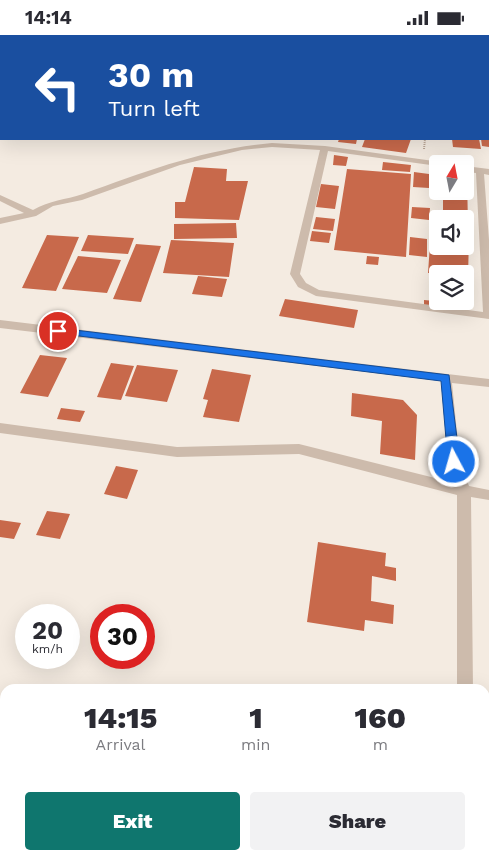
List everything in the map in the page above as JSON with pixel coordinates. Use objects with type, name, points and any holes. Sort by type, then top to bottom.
[{"type":"street","points":[[0,221],[33,214],[50,204],[79,198],[177,163],[242,148],[280,145],[325,148],[429,163]]},
{"type":"street","points":[[325,148],[295,274],[302,285],[316,293],[489,316],[485,172]]},
{"type":"street","points":[[0,199],[33,214]]},
{"type":"street","points":[[0,324],[489,383]]},
{"type":"street","points":[[446,378],[454,462],[464,491],[465,684]]},
{"type":"street","points":[[0,428],[177,452],[299,449],[464,491],[489,495]]},
{"type":"building","points":[[339,140],[357,140],[356,144],[338,142]]},
{"type":"building","points":[[365,140],[411,140],[406,153],[362,147]]},
{"type":"building","points":[[452,140],[479,140],[481,149],[453,147]]},
{"type":"building","points":[[481,140],[489,140],[489,147],[482,146]]},
{"type":"building","points":[[334,155],[348,157],[346,166],[333,165]]},
{"type":"building","points":[[383,162],[411,165],[410,172],[382,170]]},
{"type":"building","points":[[194,167],[227,169],[226,181],[248,181],[239,220],[175,218],[175,202],[185,202]]},
{"type":"building","points":[[347,169],[411,174],[406,257],[334,250]]},
{"type":"building","points":[[414,172],[429,174],[429,188],[413,187]]},
{"type":"building","points":[[321,184],[339,186],[335,209],[316,207]]},
{"type":"building","points":[[443,200],[467,200],[468,210],[443,210]]},
{"type":"building","points":[[412,207],[430,208],[429,220],[411,218]]},
{"type":"building","points":[[316,217],[335,219],[333,231],[313,229]]},
{"type":"building","points":[[236,223],[237,238],[174,239],[174,224]]},
{"type":"building","points":[[312,231],[331,233],[329,243],[310,241]]},
{"type":"building","points":[[47,235],[79,237],[56,291],[22,288]]},
{"type":"building","points":[[88,235],[134,238],[128,254],[81,251]]},
{"type":"building","points":[[410,237],[427,239],[427,257],[409,255]]},
{"type":"building","points":[[171,240],[234,243],[229,277],[163,273]]},
{"type":"building","points":[[136,244],[161,246],[141,302],[113,299]]},
{"type":"building","points":[[429,255],[469,255],[468,265],[429,265],[428,273]]},
{"type":"building","points":[[78,256],[121,260],[107,293],[62,289]]},
{"type":"building","points":[[367,256],[379,257],[378,265],[366,264]]},
{"type":"building","points":[[198,276],[227,279],[222,297],[192,294]]},
{"type":"building","points":[[285,299],[358,310],[354,328],[279,316]]},
{"type":"building","points":[[424,300],[429,300],[429,305],[424,305]]},
{"type":"building","points":[[40,355],[67,358],[48,397],[20,393]]},
{"type":"building","points":[[111,363],[134,366],[121,400],[97,397]]},
{"type":"building","points":[[137,365],[178,370],[167,402],[125,396]]},
{"type":"building","points":[[212,369],[251,375],[239,422],[203,417],[208,400],[203,399]]},
{"type":"building","points":[[352,393],[403,400],[417,415],[415,460],[380,454],[382,421],[351,416]]},
{"type":"building","points":[[61,408],[85,411],[80,422],[57,419]]},
{"type":"building","points":[[116,466],[138,470],[127,499],[104,494]]},
{"type":"building","points":[[47,511],[70,514],[60,539],[36,535]]},
{"type":"building","points":[[0,520],[21,523],[14,539],[0,537]]},
{"type":"building","points":[[318,542],[386,553],[385,566],[396,568],[396,581],[372,576],[371,601],[394,605],[393,624],[365,620],[364,631],[307,622]]},
{"type":"route","points":[[58,331],[446,378],[454,462]]}]
